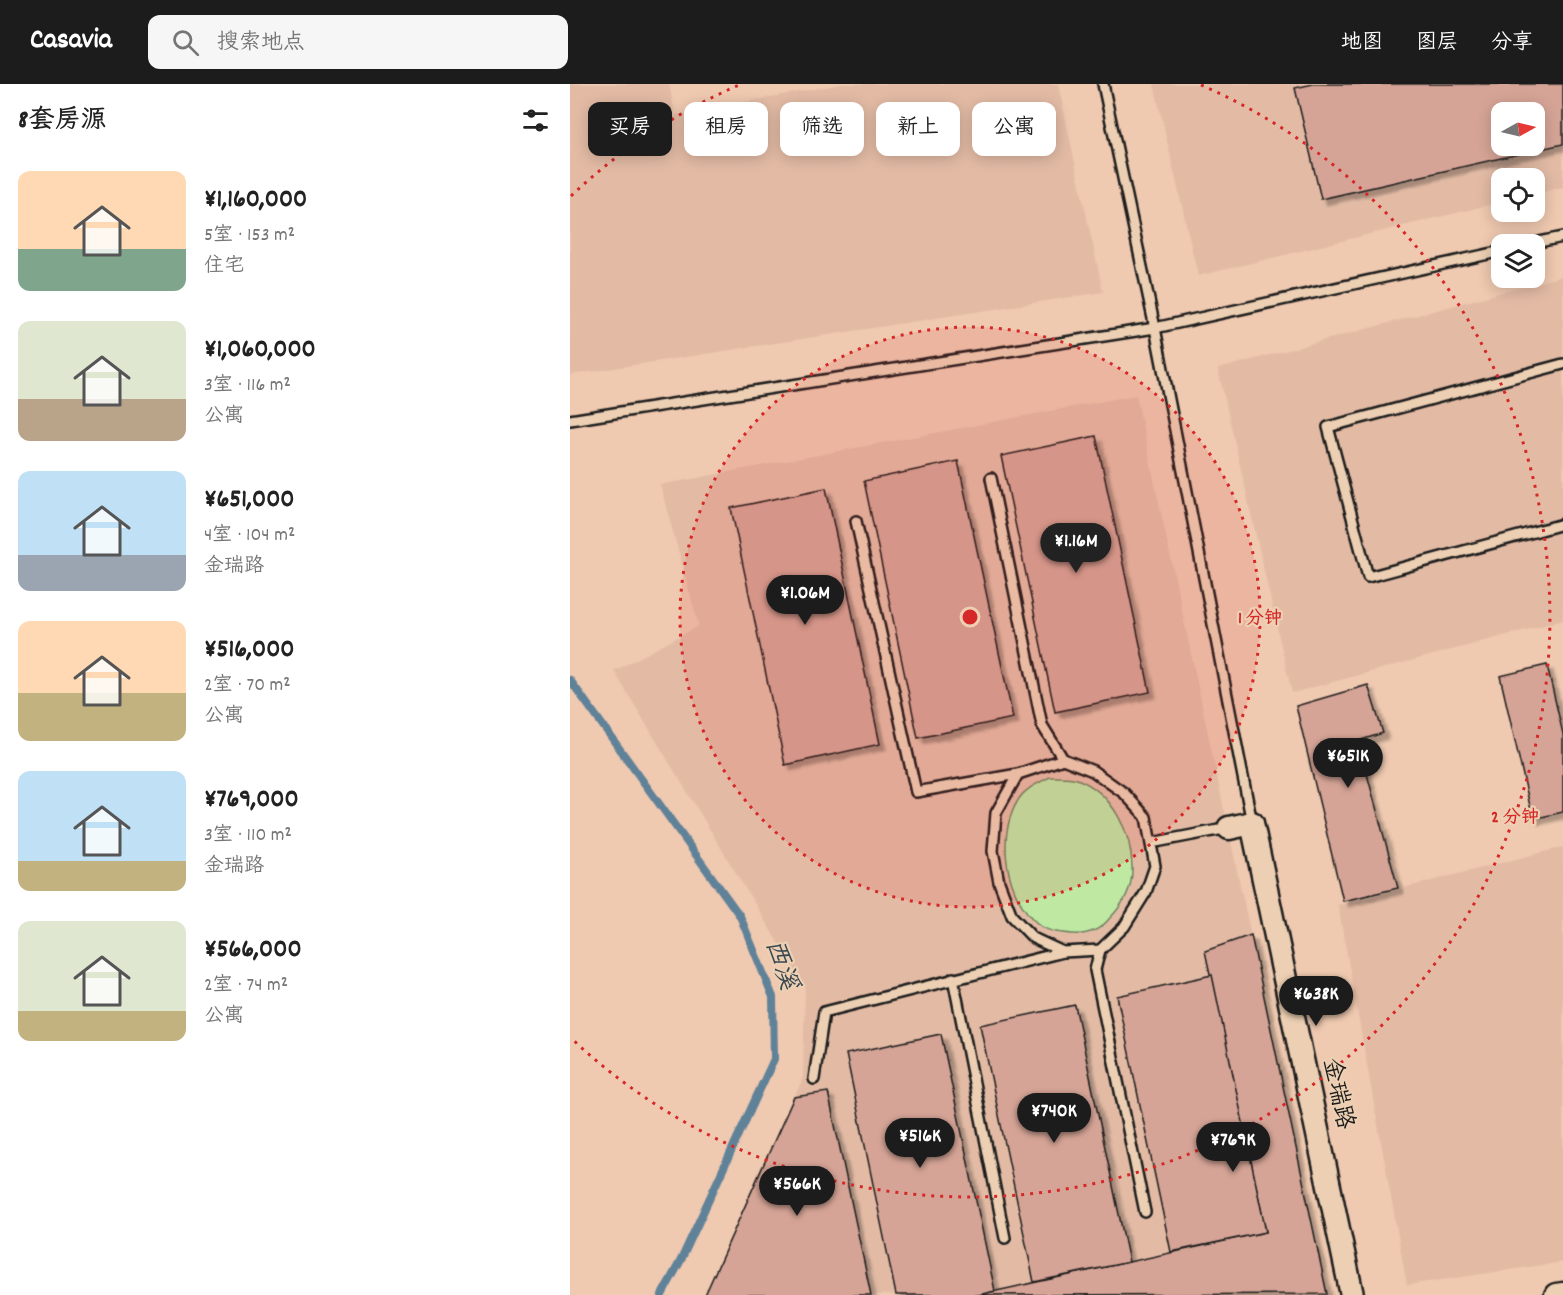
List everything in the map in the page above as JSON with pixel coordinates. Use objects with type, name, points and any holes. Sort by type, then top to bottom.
[{"type":"street","points":[[1229,828],[1252,823]]},
{"type":"street","name":"金瑞路","points":[[1252,823],[1352,1295]]},
{"type":"street","points":[[1556,1295],[1563,1294]]},
{"type":"lane","points":[[1103,84],[1155,328],[1252,823]]},
{"type":"lane","points":[[1545,241],[1563,237]]},
{"type":"lane","points":[[570,420],[1155,328],[1491,253]]},
{"type":"lane","points":[[1563,364],[1328,427],[1368,577],[1563,524]]},
{"type":"lane","points":[[990,478],[1042,725],[1063,759],[1093,771],[1124,793],[1146,818],[1155,866],[1146,892],[1124,927],[1100,950],[1095,970],[1145,1212]]},
{"type":"lane","points":[[856,521],[916,792],[1018,774],[1063,759]]},
{"type":"lane","points":[[1018,774],[996,813],[993,851],[999,882],[1012,916],[1033,938],[1063,952]]},
{"type":"lane","points":[[1151,843],[1229,828]]},
{"type":"lane","points":[[814,1079],[824,1012],[1063,952],[1100,950]]},
{"type":"lane","points":[[953,978],[1005,1238]]},
{"type":"shaded area","points":[[570,84],[669,84],[675,115],[684,113],[684,156],[768,156],[768,102],[745,102],[841,84],[1058,84],[1103,292],[570,375]]},
{"type":"shaded area","points":[[1154,84],[1563,84],[1563,187],[1545,192],[1545,168],[1491,168],[1491,204],[1198,276]]},
{"type":"shaded area","points":[[1563,276],[1563,620],[1292,693],[1218,369],[1518,288],[1545,288],[1545,281]]},
{"type":"shaded area","points":[[1136,395],[1327,1294],[705,1295],[803,1078],[805,987],[614,671],[699,626],[660,485]]},
{"type":"shaded area","points":[[1563,847],[1563,1262],[1407,1285],[1338,905]]},
{"type":"green space","points":[[1050,777],[1077,779],[1090,785],[1101,794],[1118,816],[1129,843],[1132,871],[1125,897],[1105,923],[1088,933],[1059,933],[1038,924],[1018,899],[1012,883],[1006,849],[1011,816],[1020,797],[1027,790]]},
{"type":"building","points":[[1313,84],[1563,84],[1563,144],[1545,148],[1545,102],[1491,102],[1491,156],[1510,156],[1321,199],[1295,88]]},
{"type":"building","points":[[1096,436],[1150,692],[1055,712],[1001,456]]},
{"type":"building","points":[[958,461],[1013,718],[918,738],[864,481]]},
{"type":"building","points":[[826,488],[880,744],[785,765],[731,508]]},
{"type":"building","points":[[1547,665],[1563,734],[1563,812],[1533,819],[1500,676]]},
{"type":"building","points":[[1368,685],[1383,733],[1358,741],[1398,888],[1343,901],[1296,706]]},
{"type":"building","points":[[1251,935],[1327,1294],[978,1295],[1266,1232],[1205,951]]},
{"type":"building","points":[[1212,975],[1266,1232],[1171,1252],[1117,996]]},
{"type":"building","points":[[1075,1005],[1129,1262],[1034,1282],[980,1025]]},
{"type":"building","points":[[941,1034],[995,1291],[978,1295],[896,1295],[846,1054]]},
{"type":"building","points":[[828,1092],[871,1295],[705,1295],[794,1097]]},
{"type":"waterway","name":"西溪","points":[[570,680],[740,916],[773,997],[774,1059],[681,1260],[662,1295]]}]
